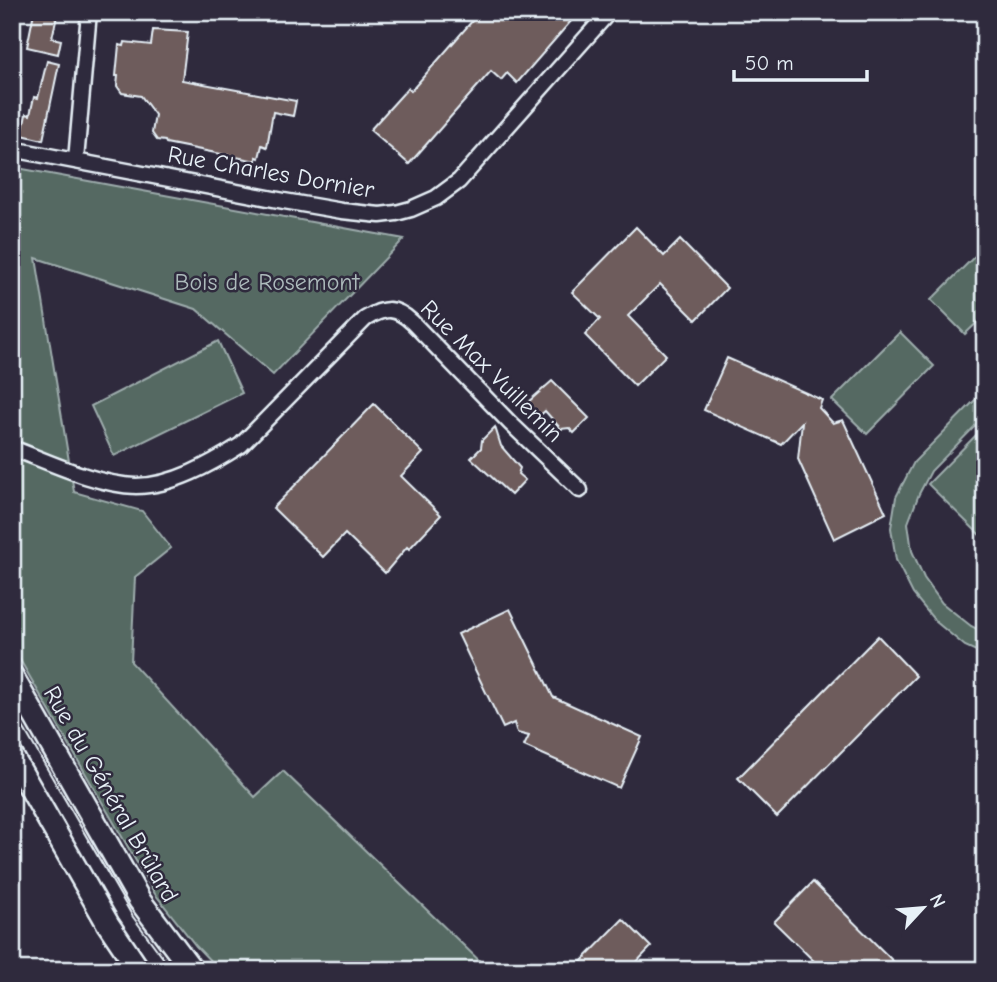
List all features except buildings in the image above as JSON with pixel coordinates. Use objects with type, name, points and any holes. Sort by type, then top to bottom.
[{"type":"main road","name":"Rue du Général Brûlard","points":[[12,677],[140,901],[192,970]]},
{"type":"main road","points":[[12,756],[108,924],[139,970]]},
{"type":"street","points":[[76,160],[89,12]]},
{"type":"street","name":"Rue Charles Dornier","points":[[12,149],[342,211],[380,215],[396,213],[436,198],[459,181],[609,12]]},
{"type":"street","name":"Rue Max Vuillemin","points":[[12,448],[101,481],[137,486],[187,475],[241,445],[365,320],[375,313],[394,310],[412,322],[510,423],[580,490]]},
{"type":"green space","name":"Bois de Rosemont","points":[[12,167],[404,239],[273,375],[196,309],[36,258],[74,492],[142,511],[171,548],[135,577],[131,662],[255,797],[283,771],[489,970],[219,970],[196,946],[155,894],[12,646]]},
{"type":"green space","points":[[985,246],[985,315],[965,334],[931,300]]},
{"type":"green space","points":[[900,332],[934,366],[867,434],[832,400]]},
{"type":"green space","points":[[218,341],[242,393],[114,456],[91,406]]},
{"type":"green space","points":[[985,390],[985,416],[931,471],[908,523],[912,551],[924,578],[942,603],[971,626],[985,633],[985,655],[965,646],[935,621],[913,594],[896,560],[891,528],[896,497],[914,462]]},
{"type":"green space","points":[[985,426],[985,540],[928,484]]},
{"type":"tram line","points":[[12,708],[133,917],[172,970]]}]
